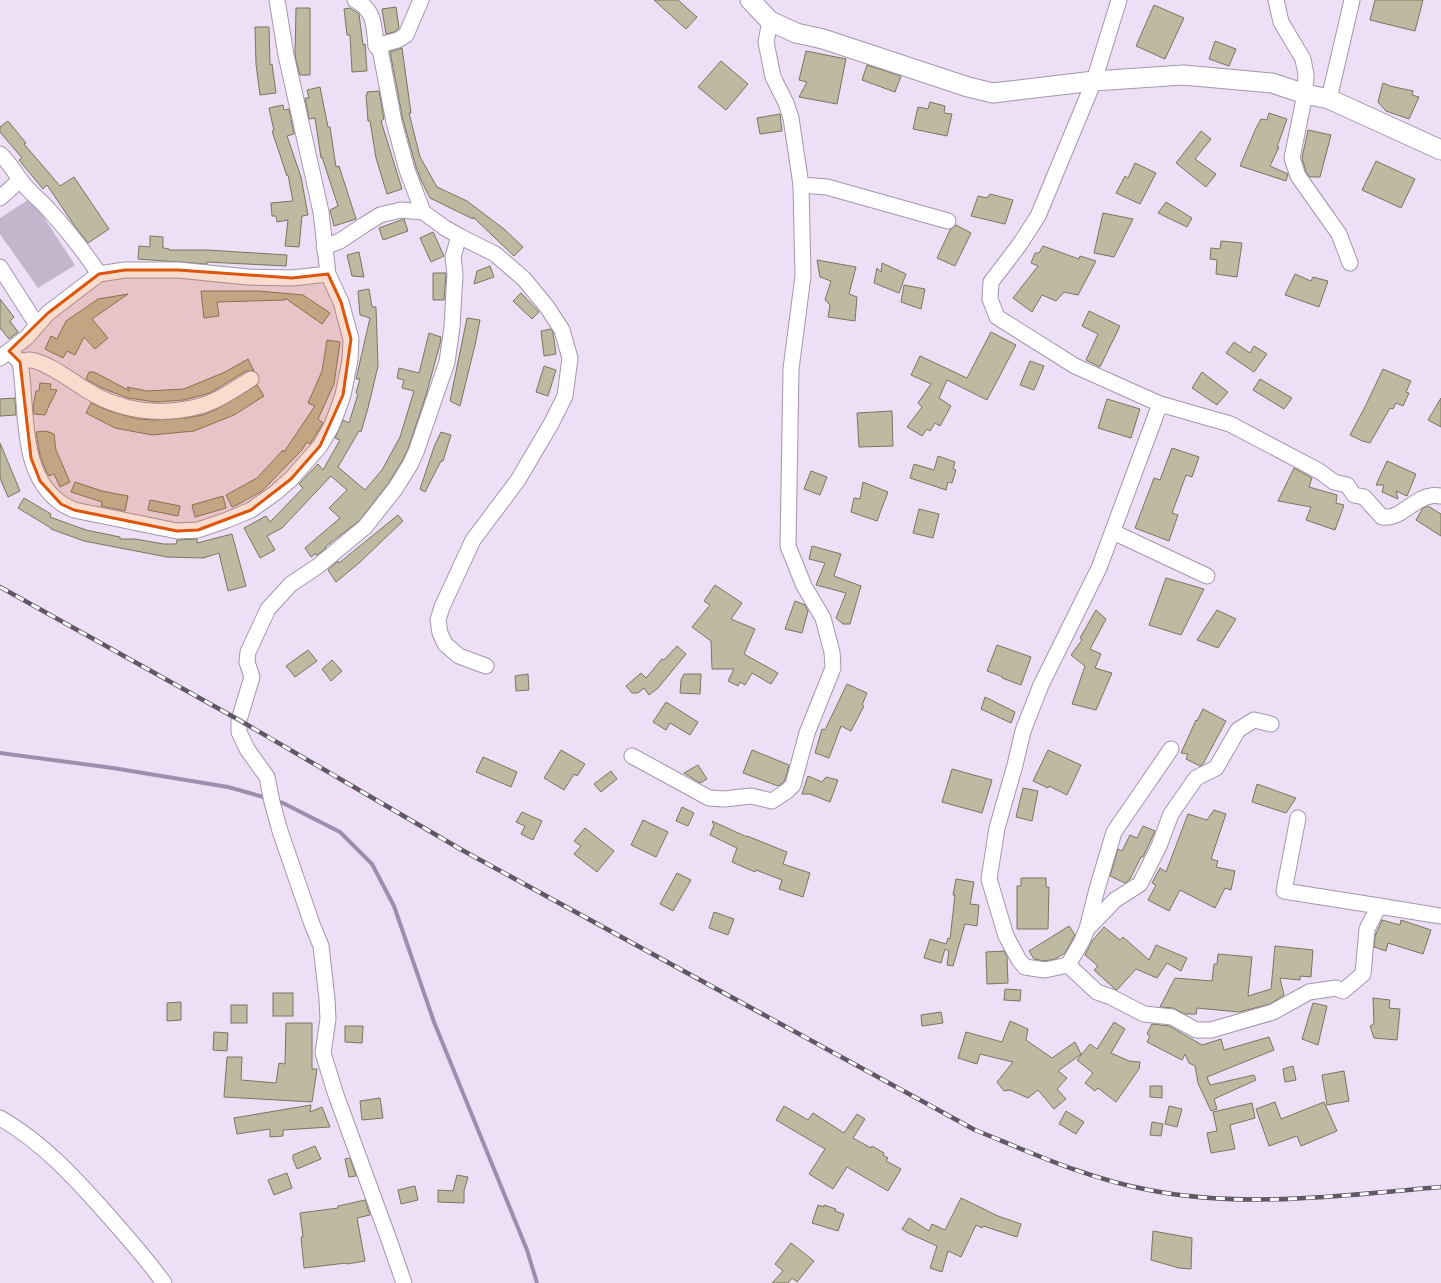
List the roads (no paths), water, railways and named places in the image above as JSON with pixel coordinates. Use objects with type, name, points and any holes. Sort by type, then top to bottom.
[{"type":"street","points":[[10,357],[24,391],[25,421],[31,458],[40,481],[61,504],[74,510],[92,515],[177,531],[198,530],[251,510],[275,493],[291,479],[320,446],[331,427],[343,395],[350,360],[351,338],[341,302],[328,274],[321,212],[286,55],[277,0]]},
{"type":"street","points":[[355,0],[367,8],[374,20],[376,46],[380,49],[396,129],[407,170],[423,212]]},
{"type":"street","points":[[376,46],[398,40],[406,35],[421,0]]},
{"type":"street","points":[[750,0],[770,21],[796,33],[823,39],[968,87],[994,92],[1094,81],[1183,75],[1272,83],[1305,94],[1329,99],[1441,150]]},
{"type":"street","points":[[1119,0],[1094,81],[1038,216],[1020,244],[991,282],[990,299],[997,317],[1075,366],[1160,404],[1230,424],[1243,430],[1319,471],[1334,482],[1347,485],[1354,495],[1364,497],[1382,517],[1392,517],[1421,499],[1431,496],[1441,496]]},
{"type":"street","points":[[1276,0],[1281,22],[1303,59],[1306,75],[1305,94],[1292,158],[1298,176],[1339,234],[1350,264]]},
{"type":"street","points":[[1329,99],[1352,0]]},
{"type":"street","points":[[632,756],[709,798],[724,799],[751,796],[772,801],[793,785],[807,733],[834,668],[832,652],[823,618],[804,586],[788,546],[791,369],[803,276],[801,185],[791,118],[774,77],[766,42],[770,21]]},
{"type":"street","points":[[0,154],[26,188],[50,210],[75,240],[88,256],[99,274]]},
{"type":"street","points":[[0,198],[20,180]]},
{"type":"street","points":[[801,185],[827,187],[948,220]]},
{"type":"street","points":[[324,247],[340,241],[380,215],[401,210],[423,212],[445,228],[495,254],[524,279],[547,307],[562,330],[570,358],[565,396],[551,424],[518,480],[473,540],[442,607],[438,620],[440,633],[445,644],[459,656],[486,666]]},
{"type":"street","points":[[404,1283],[336,1095],[323,1053],[328,1019],[321,946],[280,831],[267,778],[247,749],[239,732],[239,720],[252,677],[247,662],[248,652],[268,609],[291,584],[318,566],[365,527],[396,489],[413,459],[422,438],[447,362],[452,327],[455,274],[452,257],[459,236]]},
{"type":"street","points":[[0,267],[36,325]]},
{"type":"street","points":[[10,357],[36,325],[48,313],[99,274],[125,270],[178,270],[248,277],[292,278],[328,274]]},
{"type":"street","points":[[10,357],[42,363],[100,398],[130,408],[146,411],[178,410],[200,406],[220,398],[251,379]]},
{"type":"street","points":[[1160,404],[1099,568],[1041,685],[1023,731],[997,828],[989,879],[1006,936],[1019,960],[1025,967],[1045,970],[1068,965],[1087,929],[1114,832],[1171,749]]},
{"type":"street","points":[[1113,532],[1207,576]]},
{"type":"street","points":[[1087,929],[1115,900],[1140,884],[1159,846],[1171,814],[1196,778],[1216,768],[1238,730],[1254,720],[1271,724]]},
{"type":"street","points":[[1298,818],[1284,891],[1441,916]]},
{"type":"street","points":[[1068,965],[1097,992],[1111,997],[1144,1014],[1172,1017],[1196,1030],[1211,1030],[1273,1012],[1309,992],[1336,988],[1343,991],[1363,974],[1367,929],[1379,906]]},
{"type":"street","points":[[0,1118],[20,1129],[78,1181],[143,1255],[164,1283]]},
{"type":"waterway","points":[[0,753],[113,768],[228,787],[267,798]]},
{"type":"waterway","points":[[276,801],[283,803],[340,832],[372,864],[394,906],[434,1022],[527,1250],[537,1283]]},
{"type":"railway","points":[[0,587],[239,720],[462,850],[975,1130],[1060,1164],[1104,1179],[1149,1190],[1185,1196],[1221,1199],[1295,1199],[1441,1187]]}]
